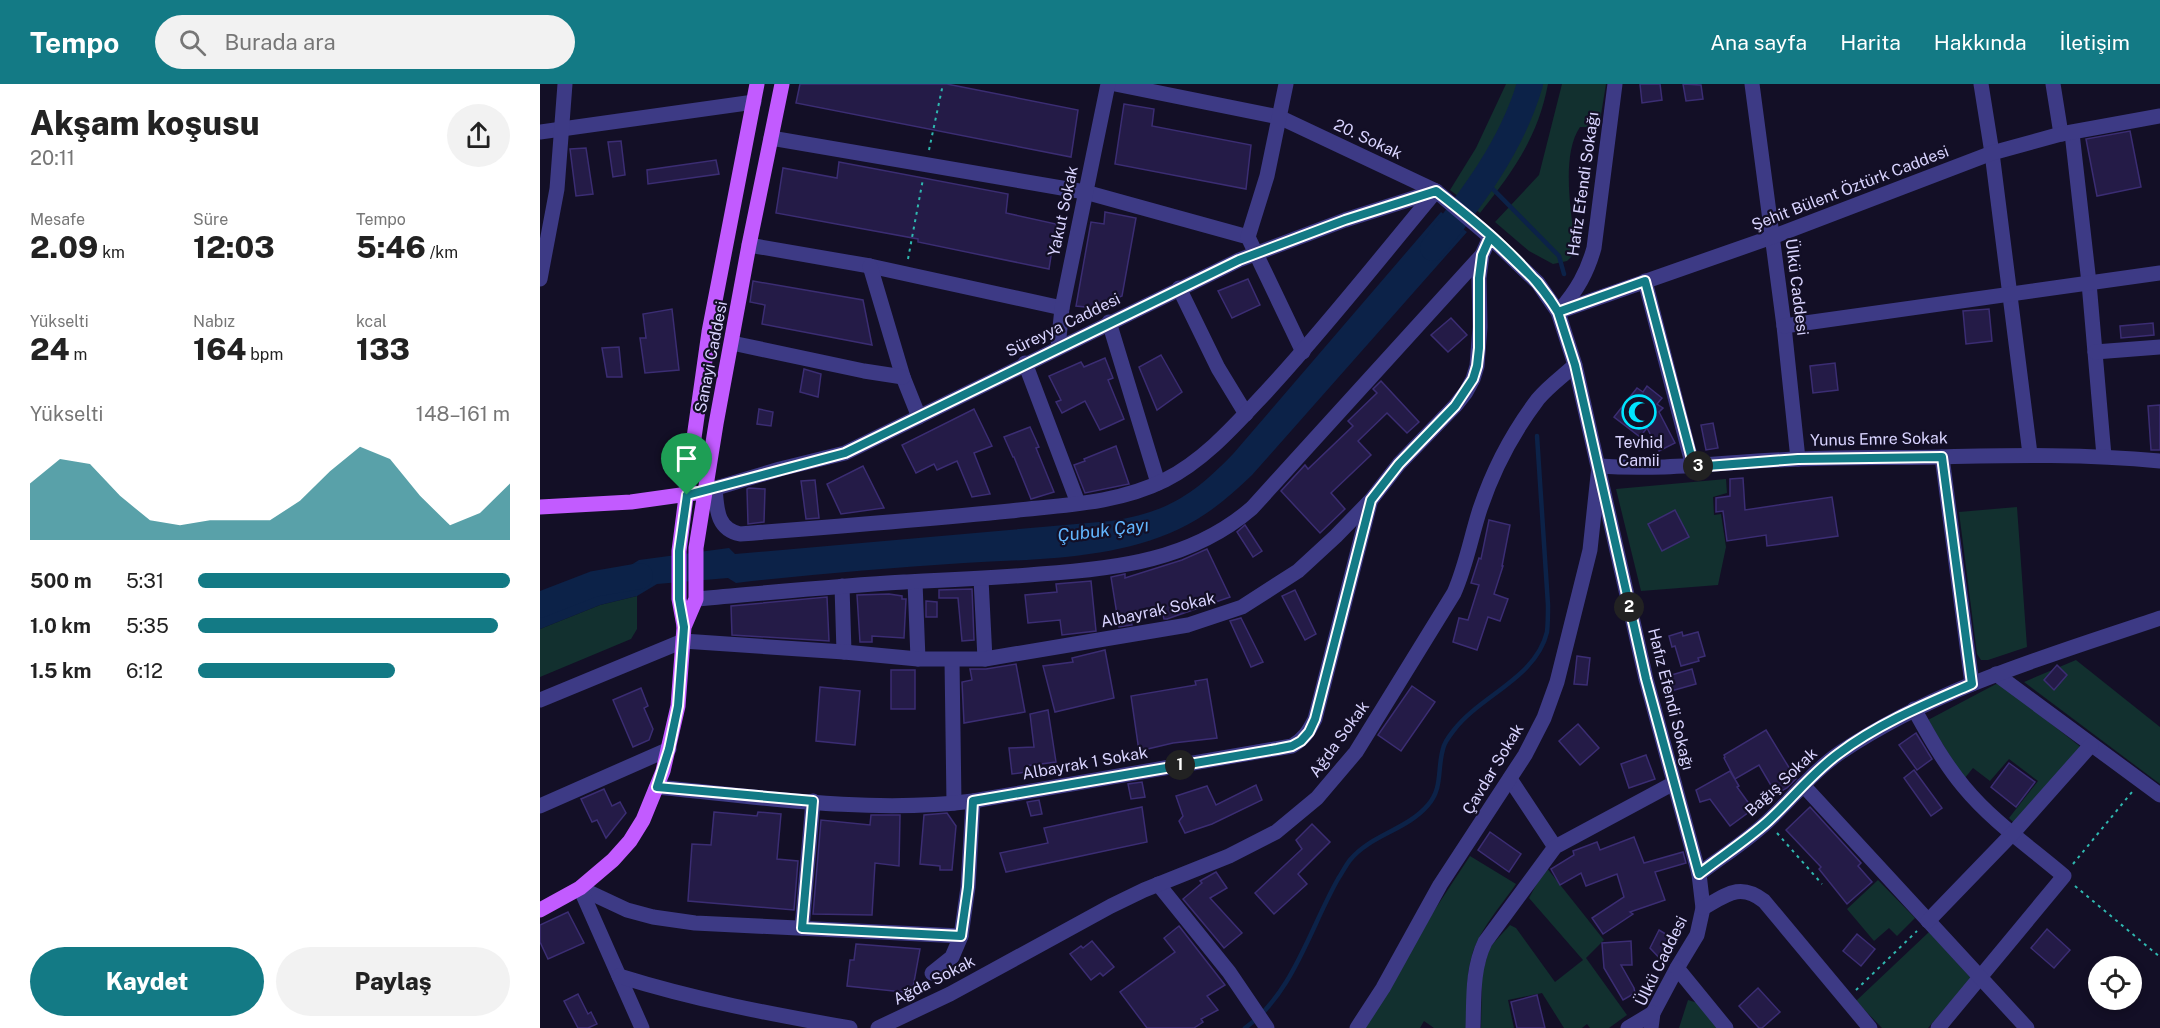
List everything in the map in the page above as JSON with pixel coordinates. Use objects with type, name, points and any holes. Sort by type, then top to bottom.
[{"type":"main road","name":"Sanayi Caddesi","points":[[683,634],[679,599],[679,551],[709,332],[757,84]]},
{"type":"main road","name":"Sanayi Caddesi","points":[[683,634],[696,599],[696,548],[711,490],[716,424],[749,244],[782,84]]},
{"type":"main road","points":[[540,507],[631,502],[711,490]]},
{"type":"main road","points":[[540,910],[580,888],[614,860],[630,841],[643,820],[669,749],[678,706],[683,634]]},
{"type":"street","points":[[540,279],[557,189],[565,84]]},
{"type":"street","name":"Yakut Sokak","points":[[1058,347],[1062,308],[1108,84]]},
{"type":"street","name":"20. Sokak","points":[[1115,84],[1279,117],[1437,191],[1490,236],[1538,283],[1558,312]]},
{"type":"street","points":[[1286,84],[1267,176],[1248,237],[1303,352]]},
{"type":"street","name":"Hafız Efendi Sokağı","points":[[1616,84],[1594,248],[1589,268],[1580,285],[1558,312],[1575,365],[1646,679],[1699,874]]},
{"type":"street","name":"Ülkü Caddesi","points":[[1752,84],[1784,326],[1798,459]]},
{"type":"street","points":[[1981,84],[1992,153],[2030,454]]},
{"type":"street","points":[[2053,84],[2067,134],[2089,283],[2104,456]]},
{"type":"street","points":[[540,132],[754,102]]},
{"type":"street","name":"Şehit Bülent Öztürk Caddesi","points":[[1558,312],[1772,237],[1992,153],[2067,134],[2160,116]]},
{"type":"street","points":[[771,138],[1085,192],[1248,237]]},
{"type":"street","points":[[711,490],[720,521],[728,530],[740,534],[951,517],[1078,503],[1113,498],[1158,483],[1191,465],[1246,414],[1303,352],[1437,191]]},
{"type":"street","name":"Süreyya Caddesi","points":[[711,490],[780,469],[845,453],[1179,288],[1255,254],[1345,220],[1437,191]]},
{"type":"street","name":"Albayrak Sokak","points":[[683,634],[918,660],[985,659],[1188,625],[1242,607],[1298,572],[1371,500],[1399,464],[1455,406],[1473,379],[1477,366],[1479,278],[1482,255],[1490,236]]},
{"type":"street","points":[[749,244],[870,266],[1062,308]]},
{"type":"street","points":[[696,599],[842,586],[1078,572],[1146,561],[1191,547],[1235,523],[1252,508],[1482,255]]},
{"type":"street","points":[[870,266],[903,377],[919,417]]},
{"type":"street","points":[[1784,326],[2010,296],[2160,273]]},
{"type":"street","points":[[1645,281],[1694,467]]},
{"type":"street","points":[[1179,288],[1218,368],[1246,414]]},
{"type":"street","points":[[1109,322],[1158,483]]},
{"type":"street","points":[[732,343],[903,377]]},
{"type":"street","points":[[2095,352],[2160,346]]},
{"type":"street","points":[[1025,363],[1078,503]]},
{"type":"street","name":"Ağda Sokak","points":[[878,1028],[950,994],[1111,906],[1158,884],[1229,856],[1276,832],[1317,798],[1356,752],[1454,593],[1461,578],[1480,509],[1492,478],[1512,439],[1539,399],[1575,365]]},
{"type":"street","name":"Yunus Emre Sokak","points":[[1599,466],[1694,467],[1798,459],[2030,454],[2104,456],[2160,461]]},
{"type":"street","points":[[1942,457],[1972,684]]},
{"type":"street","name":"Çavdar Sokak","points":[[1357,1028],[1383,988],[1440,885],[1510,779],[1536,735],[1552,699],[1590,550],[1599,466]]},
{"type":"street","name":"Albayrak 1 Sokak","points":[[657,787],[813,801],[914,806],[973,801],[1292,746],[1301,741],[1309,732],[1320,700],[1371,500]]},
{"type":"street","points":[[981,579],[985,659]]},
{"type":"street","points":[[915,582],[918,660]]},
{"type":"street","points":[[842,586],[844,652]]},
{"type":"street","name":"Bağış Sokak","points":[[1699,874],[1767,822],[1803,785],[1838,754],[1879,728],[1914,709],[1996,674],[2160,618]]},
{"type":"street","points":[[540,700],[683,634]]},
{"type":"street","points":[[952,660],[954,803]]},
{"type":"street","points":[[1996,674],[2160,795]]},
{"type":"street","points":[[1914,709],[1954,775],[1978,802],[2064,876],[1938,1028]]},
{"type":"street","points":[[1928,921],[2013,833],[2091,745]]},
{"type":"street","points":[[540,806],[669,749]]},
{"type":"street","points":[[1510,779],[1555,847]]},
{"type":"street","points":[[1473,1028],[1475,974],[1480,952],[1555,847],[1674,783]]},
{"type":"street","points":[[1803,785],[2027,1028]]},
{"type":"street","points":[[802,928],[813,801]]},
{"type":"street","points":[[932,973],[951,957],[961,936],[968,887],[973,801]]},
{"type":"street","name":"Ülkü Caddesi","points":[[1652,1021],[1677,968],[1697,935],[1703,908],[1699,874]]},
{"type":"street","points":[[1158,884],[1252,1004],[1267,1028]]},
{"type":"street","points":[[580,888],[627,910],[653,917],[695,922],[961,936]]},
{"type":"street","points":[[580,888],[642,1028]]},
{"type":"street","points":[[1703,908],[1731,892],[1743,890],[1755,893],[1870,1028]]},
{"type":"street","points":[[1677,968],[1726,1028]]},
{"type":"street","points":[[619,976],[676,994],[748,1010],[850,1028]]},
{"type":"street","points":[[1628,1028],[1652,1021]]},
{"type":"path","points":[[905,274],[943,84]]},
{"type":"path","points":[[2141,781],[2064,876],[2160,957]]},
{"type":"path","points":[[1767,822],[1822,884]]},
{"type":"path","points":[[1846,999],[1928,921]]},
{"type":"green space","points":[[1506,84],[1548,84],[1538,121],[1523,153],[1480,213],[1450,190],[1476,148]]},
{"type":"green space","points":[[1562,84],[1606,84],[1599,127],[1580,127],[1570,154],[1570,205],[1576,252],[1567,261],[1553,264],[1529,251],[1495,222],[1539,175]]},
{"type":"green space","points":[[1726,479],[1727,493],[1713,497],[1714,515],[1721,514],[1726,547],[1718,585],[1641,591],[1616,489]]},
{"type":"green space","points":[[2017,507],[2027,647],[1988,660],[1981,660],[1977,654],[1959,512]]},
{"type":"green space","points":[[637,596],[637,629],[631,639],[540,677],[540,629],[600,605]]},
{"type":"green space","points":[[2076,660],[2160,727],[2160,784],[2024,682]]},
{"type":"green space","points":[[1996,684],[2002,685],[2082,748],[2016,825],[2009,818],[2038,781],[2009,759],[1990,781],[1973,768],[1964,779],[1928,720]]},
{"type":"green space","points":[[1470,856],[1516,884],[1484,929],[1474,949],[1468,976],[1468,1028],[1434,1028],[1424,1021],[1420,1028],[1364,1028],[1430,917]]},
{"type":"green space","points":[[1546,867],[1604,940],[1586,958],[1627,1015],[1609,1028],[1590,1028],[1587,1024],[1582,1028],[1564,1028],[1542,993],[1508,1000],[1514,1028],[1481,1028],[1482,974],[1490,947],[1510,925],[1516,928],[1555,982],[1583,960],[1529,898]]},
{"type":"green space","points":[[1878,880],[1915,918],[1897,936],[1889,928],[1874,941],[1847,909]]},
{"type":"green space","points":[[1929,932],[1971,978],[1928,1028],[1882,1028],[1856,1001]]},
{"type":"green space","points":[[1688,1000],[1698,1003],[1717,1028],[1679,1028]]},
{"type":"water","points":[[1441,212],[1467,232],[1252,475],[1217,505],[1179,529],[1128,547],[1046,559],[878,569],[736,583],[728,578],[657,584],[637,596],[600,605],[540,629],[540,605],[593,589],[639,560],[729,548],[735,554],[1111,521],[1164,507],[1192,491],[1233,454]]},
{"type":"building","points":[[800,84],[947,84],[1078,110],[1071,157],[796,103]]},
{"type":"building","points":[[1640,84],[1660,84],[1662,100],[1642,103]]},
{"type":"building","points":[[1683,84],[1701,85],[1703,99],[1686,101]]},
{"type":"building","points":[[1124,104],[1154,109],[1152,126],[1251,145],[1246,189],[1115,164]]},
{"type":"building","points":[[2130,131],[2141,187],[2097,196],[2086,139]]},
{"type":"building","points":[[621,141],[625,175],[613,177],[608,142]]},
{"type":"building","points":[[586,148],[593,194],[576,196],[570,149]]},
{"type":"building","points":[[716,160],[719,174],[648,184],[647,170]]},
{"type":"building","points":[[839,162],[1008,194],[1006,213],[1056,224],[1049,269],[918,242],[918,239],[776,213],[783,168],[837,178]]},
{"type":"building","points":[[1105,212],[1136,218],[1122,296],[1095,308],[1076,306],[1091,222],[1104,224]]},
{"type":"building","points":[[1248,279],[1260,305],[1232,318],[1218,291]]},
{"type":"building","points":[[753,281],[863,300],[872,345],[762,324],[765,305],[750,302]]},
{"type":"building","points":[[672,309],[679,370],[645,373],[640,338],[646,338],[643,314]]},
{"type":"building","points":[[1989,309],[1992,341],[1966,344],[1963,311]]},
{"type":"building","points":[[1451,318],[1467,335],[1448,352],[1431,335]]},
{"type":"building","points":[[2153,323],[2154,335],[2121,338],[2120,326]]},
{"type":"building","points":[[619,347],[622,377],[607,377],[602,348]]},
{"type":"building","points":[[1161,355],[1182,392],[1157,410],[1139,367]]},
{"type":"building","points":[[1105,358],[1113,378],[1108,380],[1124,419],[1100,430],[1085,401],[1062,413],[1056,402],[1061,400],[1049,376],[1081,362],[1084,367]]},
{"type":"building","points":[[1835,363],[1838,390],[1813,393],[1810,366]]},
{"type":"building","points":[[804,369],[821,374],[818,397],[800,392]]},
{"type":"building","points":[[1381,381],[1419,422],[1407,433],[1387,413],[1358,441],[1371,455],[1331,493],[1345,509],[1320,533],[1281,491],[1305,465],[1308,469],[1353,426],[1348,421],[1377,393],[1373,389]]},
{"type":"building","name":"Tevhid Camii","points":[[1647,386],[1662,398],[1657,404],[1663,408],[1659,412],[1675,443],[1659,451],[1647,428],[1640,437],[1614,417],[1637,388],[1643,392]]},
{"type":"building","points":[[2160,405],[2160,450],[2151,450],[2148,406]]},
{"type":"building","points":[[759,409],[773,412],[771,426],[757,424]]},
{"type":"building","points":[[974,409],[992,446],[974,453],[990,494],[972,497],[957,461],[937,470],[934,464],[916,473],[902,445]]},
{"type":"building","points":[[1713,423],[1718,448],[1706,450],[1701,425]]},
{"type":"building","points":[[1030,427],[1054,492],[1031,499],[1004,437]]},
{"type":"building","points":[[1116,446],[1129,484],[1085,493],[1074,465]]},
{"type":"building","points":[[863,466],[884,508],[841,514],[827,484]]},
{"type":"building","points":[[1743,478],[1745,510],[1832,497],[1838,536],[1767,546],[1766,535],[1727,541],[1723,511],[1716,512],[1716,498],[1730,496],[1730,479]]},
{"type":"building","points":[[815,480],[819,518],[806,519],[801,481]]},
{"type":"building","points":[[747,489],[765,489],[764,522],[748,524]]},
{"type":"building","points":[[1675,510],[1689,537],[1662,551],[1648,524]]},
{"type":"building","points":[[1489,520],[1510,525],[1503,566],[1494,594],[1508,599],[1500,621],[1488,617],[1477,650],[1453,642],[1459,618],[1468,620],[1479,585],[1471,583],[1479,558],[1481,559]]},
{"type":"building","points":[[1245,525],[1262,551],[1253,557],[1237,532]]},
{"type":"building","points":[[1207,549],[1230,597],[1167,619],[1164,619],[1162,611],[1130,614],[1132,625],[1119,627],[1111,577],[1125,574],[1125,578],[1182,560]]},
{"type":"building","points":[[1091,581],[1096,631],[1062,635],[1060,620],[1028,623],[1025,595],[1057,592],[1056,584]]},
{"type":"building","points":[[972,589],[974,640],[962,641],[958,598],[939,598],[939,590]]},
{"type":"building","points":[[1295,590],[1316,634],[1305,640],[1282,596]]},
{"type":"building","points":[[889,594],[906,599],[904,638],[872,636],[872,642],[860,642],[857,595]]},
{"type":"building","points":[[827,597],[829,641],[732,635],[731,606]]},
{"type":"building","points":[[926,601],[937,602],[937,617],[926,617]]},
{"type":"building","points":[[1241,618],[1263,662],[1251,667],[1230,621]]},
{"type":"building","points":[[1682,632],[1683,636],[1698,632],[1705,656],[1698,658],[1699,661],[1681,666],[1675,646],[1672,647],[1669,636]]},
{"type":"building","points":[[1105,650],[1114,698],[1055,712],[1043,666],[1073,662],[1072,658]]},
{"type":"building","points":[[1577,656],[1590,658],[1587,685],[1574,684]]},
{"type":"building","points":[[1016,664],[1025,712],[964,723],[962,682],[972,680],[970,669]]},
{"type":"building","points":[[2057,665],[2067,675],[2054,690],[2044,680]]},
{"type":"building","points":[[1692,669],[1696,684],[1671,691],[1668,676]]},
{"type":"building","points":[[891,670],[915,670],[915,709],[891,709]]},
{"type":"building","points":[[1207,679],[1217,738],[1173,743],[1139,751],[1131,696],[1196,685],[1195,681]]},
{"type":"building","points":[[1412,686],[1435,702],[1401,751],[1378,735]]},
{"type":"building","points":[[820,687],[860,691],[855,745],[816,741]]},
{"type":"building","points":[[641,688],[648,706],[644,708],[653,729],[649,740],[633,747],[613,700]]},
{"type":"building","points":[[1048,710],[1056,762],[1025,766],[1026,772],[1012,774],[1009,748],[1034,747],[1030,714]]},
{"type":"building","points":[[1578,724],[1599,748],[1580,765],[1559,741]]},
{"type":"building","points":[[1766,730],[1796,779],[1776,794],[1759,765],[1735,779],[1724,758],[1724,755]]},
{"type":"building","points":[[1916,733],[1932,759],[1917,770],[1899,745]]},
{"type":"building","points":[[1646,755],[1655,779],[1629,788],[1621,764]]},
{"type":"building","points":[[2009,763],[2035,782],[2016,807],[1991,787]]},
{"type":"building","points":[[1914,770],[1942,808],[1931,816],[1904,778]]},
{"type":"building","points":[[1730,771],[1739,786],[1737,787],[1753,809],[1730,826],[1710,799],[1700,802],[1696,790]]},
{"type":"building","points":[[1142,782],[1145,797],[1131,799],[1128,784]]},
{"type":"building","points":[[1256,785],[1262,800],[1212,824],[1185,833],[1179,821],[1183,816],[1176,796],[1207,786],[1216,805]]},
{"type":"building","points":[[604,789],[612,806],[620,802],[626,813],[606,838],[597,820],[592,822],[581,799]]},
{"type":"building","points":[[1039,800],[1042,814],[1031,816],[1027,802]]},
{"type":"building","points":[[1142,807],[1147,842],[1006,872],[1000,853],[1048,843],[1044,828]]},
{"type":"building","points":[[1810,807],[1861,863],[1858,866],[1872,882],[1847,904],[1819,869],[1821,867],[1786,830]]},
{"type":"building","points":[[714,812],[757,816],[758,812],[781,814],[777,859],[798,861],[794,910],[688,901],[692,844],[711,845]]},
{"type":"building","points":[[947,813],[956,826],[952,870],[940,870],[940,866],[920,864],[924,815]]},
{"type":"building","points":[[871,815],[900,815],[899,866],[875,863],[872,915],[813,914],[821,820],[870,825]]},
{"type":"building","points":[[1312,824],[1330,842],[1298,874],[1307,884],[1274,914],[1255,893],[1302,849],[1296,840]]},
{"type":"building","points":[[1490,832],[1521,854],[1509,872],[1478,850]]},
{"type":"building","points":[[1634,837],[1644,863],[1683,852],[1686,863],[1655,872],[1665,900],[1630,912],[1633,914],[1603,934],[1592,918],[1624,897],[1617,874],[1586,886],[1581,873],[1560,885],[1551,869],[1574,855],[1573,851],[1597,842],[1600,850]]},
{"type":"building","points":[[1216,872],[1227,888],[1210,898],[1242,933],[1224,948],[1183,899],[1202,883],[1200,881]]},
{"type":"building","points":[[568,912],[584,943],[548,959],[540,942],[540,925]]},
{"type":"building","points":[[1179,926],[1225,985],[1207,996],[1218,1010],[1201,1019],[1203,1022],[1194,1028],[1147,1028],[1120,992],[1175,952],[1164,938]]},
{"type":"building","points":[[2047,929],[2070,950],[2054,968],[2031,948]]},
{"type":"building","points":[[1659,930],[1674,939],[1664,963],[1650,948]]},
{"type":"building","points":[[1857,934],[1875,949],[1861,966],[1843,951]]},
{"type":"building","points":[[1092,941],[1114,967],[1103,976],[1100,973],[1091,980],[1070,954]]},
{"type":"building","points":[[1631,941],[1632,965],[1621,965],[1635,993],[1623,1000],[1604,968],[1602,943]]},
{"type":"building","points":[[856,944],[920,949],[912,993],[847,986],[850,960],[854,960]]},
{"type":"building","points":[[1758,988],[1780,1012],[1762,1028],[1759,1028],[1739,1006]]},
{"type":"building","points":[[578,994],[588,1014],[591,1012],[597,1024],[588,1028],[578,1028],[564,1001]]},
{"type":"building","points":[[1537,995],[1545,1028],[1517,1028],[1511,1002]]},
{"type":"waterway","name":"Çubuk Çayı","points":[[1433,248],[1462,210],[1502,150],[1513,129],[1530,84]]},
{"type":"waterway","points":[[1484,180],[1559,256],[1564,274]]},
{"type":"waterway","points":[[1245,1028],[1262,1014],[1288,979],[1328,898],[1350,860],[1358,851],[1410,821],[1428,805],[1436,792],[1441,756],[1451,734],[1478,706],[1520,674],[1541,648],[1547,632],[1548,605],[1537,436]]},
{"type":"waterway","name":"Çubuk Çayı","points":[[540,605],[594,584],[640,576]]},
{"type":"place","name":"Tevhid Camii","points":[[1639,412]]},
{"type":"route","points":[[687,495],[679,551],[679,599],[684,627],[678,706],[669,749],[657,787],[813,801],[802,928],[961,936],[968,887],[973,801],[1277,749],[1292,746],[1301,741],[1309,732],[1315,719],[1371,500],[1399,464],[1455,406],[1473,379],[1479,348],[1479,278],[1482,255],[1490,237],[1538,283],[1558,312],[1575,365],[1646,679],[1699,874],[1767,822],[1803,785],[1838,754],[1914,709],[1972,684],[1942,457],[1798,459],[1694,467],[1645,281],[1558,312],[1549,298],[1538,283],[1489,236],[1436,191],[1345,220],[1239,260],[845,453],[687,495]]}]
